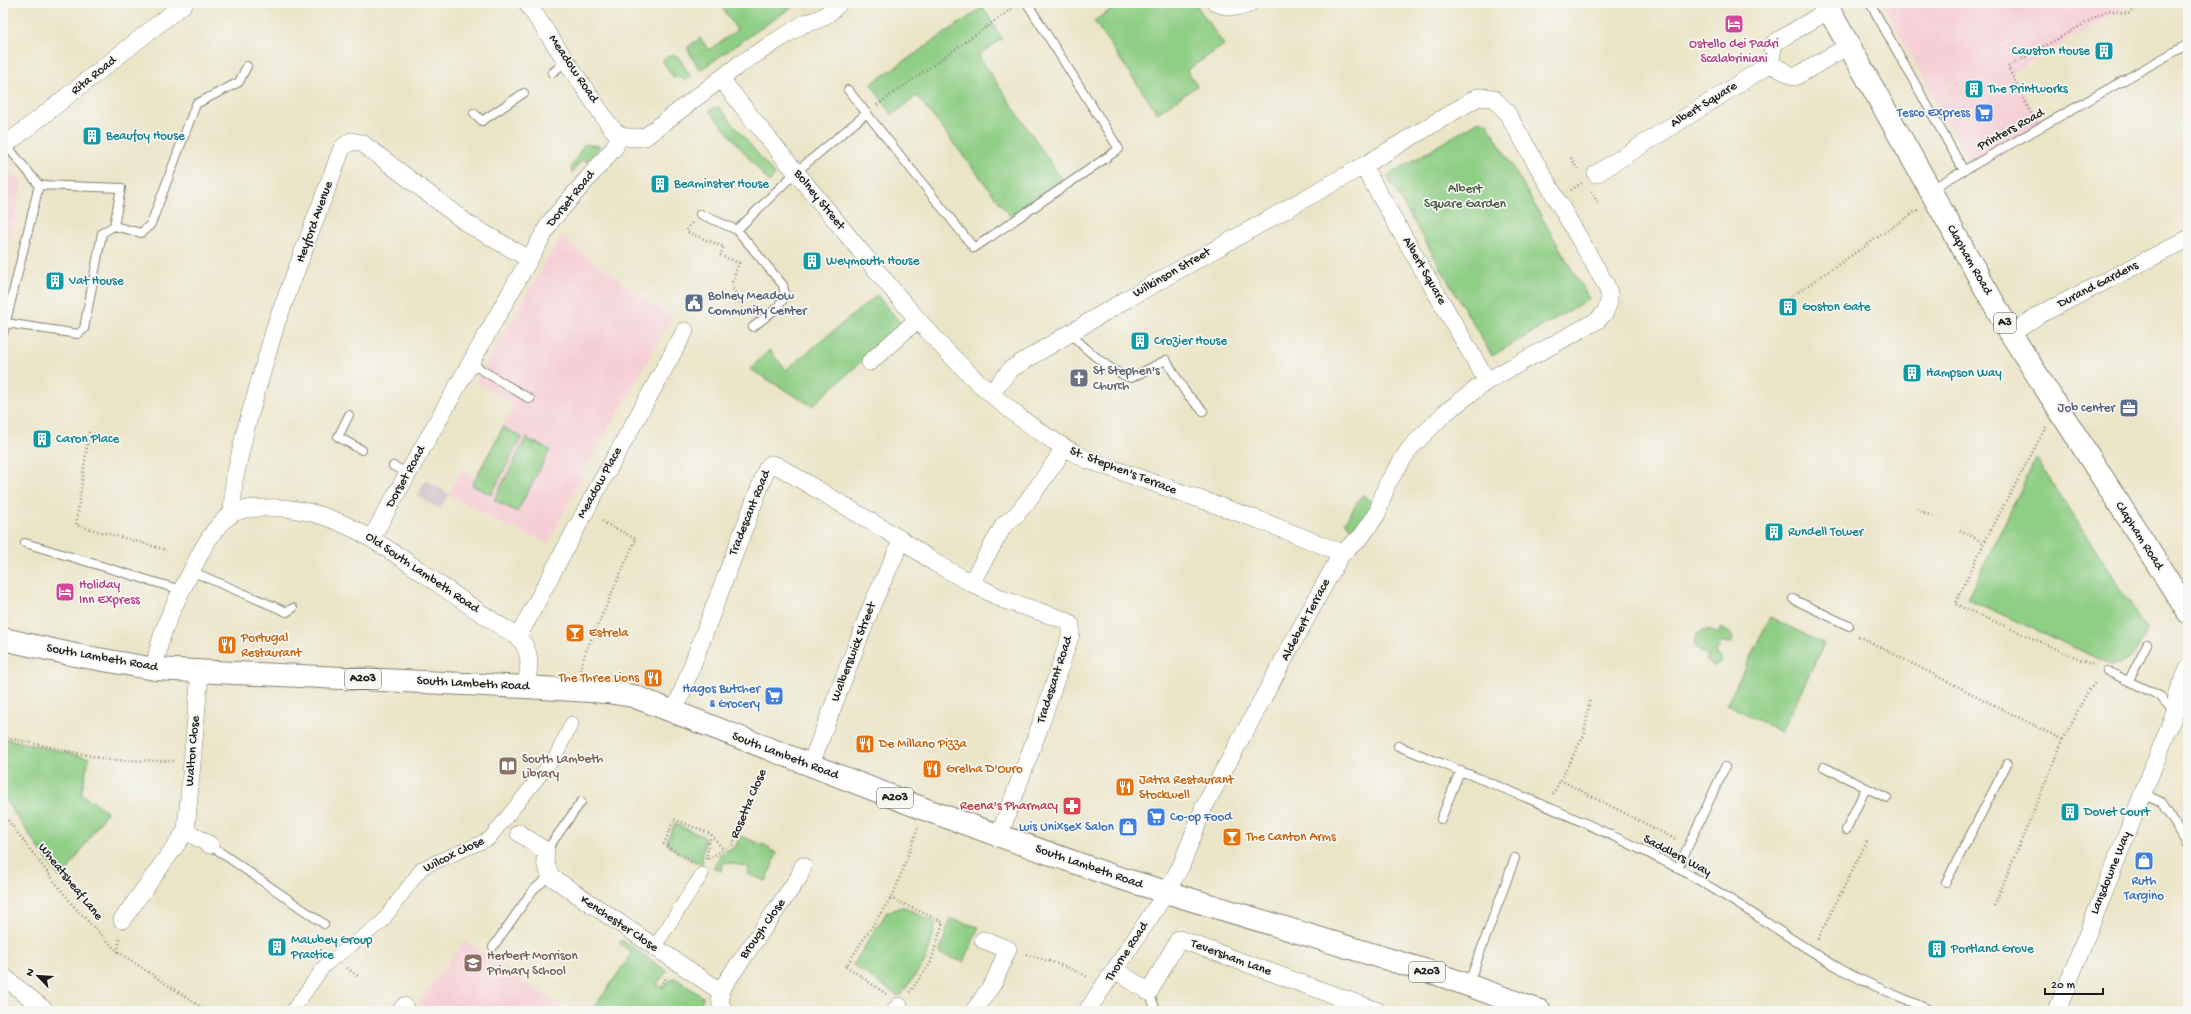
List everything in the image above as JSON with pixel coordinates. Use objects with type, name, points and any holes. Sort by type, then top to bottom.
[{"type":"highway","name":"Clapham Road","points":[[1827,7],[2011,334],[2056,407],[2188,612]]},
{"type":"highway","name":"South Lambeth Road","points":[[3,639],[75,655],[154,669],[526,687],[607,692],[633,696],[771,752],[999,836],[1166,893],[1289,928],[1540,1011]]},
{"type":"street","name":"Rita Road","points":[[5,147],[185,3]]},
{"type":"street","name":"Meadow Road","points":[[527,3],[610,126],[619,135]]},
{"type":"street","points":[[619,135],[629,139],[645,137],[740,64],[805,23],[815,22],[832,12],[839,3]]},
{"type":"street","points":[[1216,3],[1227,7],[1244,7],[1250,3]]},
{"type":"street","points":[[1827,7],[1774,43],[1770,64],[1795,77],[1848,46]]},
{"type":"street","name":"Albert Square","points":[[1592,181],[1770,64]]},
{"type":"street","name":"Bolney Street","points":[[721,79],[917,320]]},
{"type":"street","points":[[1363,166],[1478,97],[1485,96],[1492,98],[1506,111],[1557,199],[1606,285],[1609,293],[1605,312],[1598,320],[1487,380]]},
{"type":"street","name":"Dorset Road","points":[[372,537],[557,212],[615,147],[619,135]]},
{"type":"street","name":"Heyford Avenue","points":[[232,513],[234,481],[246,428],[276,324],[342,148],[351,141],[362,143],[468,224],[529,259]]},
{"type":"street","name":"Albert Square","points":[[1363,166],[1487,380]]},
{"type":"street","name":"Wilkinson Street","points":[[991,393],[1011,369],[1134,295],[1363,166]]},
{"type":"street","name":"Durand Gardens","points":[[2011,334],[2039,315],[2188,240]]},
{"type":"street","points":[[870,362],[917,320]]},
{"type":"street","name":"St. Stephen's Terrace","points":[[917,320],[970,374],[991,393],[1035,429],[1063,448],[1088,460],[1259,520],[1342,554]]},
{"type":"street","name":"Meadow Place","points":[[518,637],[584,512],[685,331]]},
{"type":"street","name":"Aldebert Terrace","points":[[1166,893],[1184,860],[1204,807],[1342,554],[1361,537],[1377,514],[1387,484],[1410,448],[1446,412],[1487,380]]},
{"type":"street","points":[[971,583],[1004,525],[1017,514],[1029,499],[1056,461],[1063,448]]},
{"type":"street","name":"Tradescant Road","points":[[674,713],[761,482],[767,468],[771,464],[776,465],[902,540],[935,563],[971,583],[1004,600],[1065,620],[1070,625],[1071,634],[1040,726],[999,836]]},
{"type":"street","name":"Old South Lambeth Road","points":[[232,513],[243,509],[278,507],[298,509],[325,516],[372,537],[518,637],[528,650],[530,661],[526,687]]},
{"type":"street","points":[[154,669],[162,634],[191,571],[207,541],[232,513]]},
{"type":"street","name":"Walberswick Street","points":[[810,766],[874,600],[902,540]]},
{"type":"street","name":"Lansdowne Way","points":[[2057,1011],[2175,712],[2177,694],[2188,668]]},
{"type":"street","name":"Walton Close","points":[[186,831],[200,672]]},
{"type":"street","name":"Wilcox Close","points":[[292,1011],[325,965],[381,923],[422,868],[489,839],[555,757],[572,723]]},
{"type":"street","points":[[122,920],[186,831],[210,845]]},
{"type":"street","points":[[519,832],[546,851],[545,861],[550,876]]},
{"type":"street","name":"Brough Close","points":[[720,991],[799,877],[803,866]]},
{"type":"street","points":[[654,948],[702,872]]},
{"type":"street","name":"Kenchester Close","points":[[550,876],[654,948],[720,991]]},
{"type":"street","name":"Thorne Road","points":[[1087,1011],[1116,970],[1166,893]]},
{"type":"street","name":"Teversham Lane","points":[[1149,992],[1179,939],[1378,1011]]},
{"type":"street","points":[[974,1011],[994,982],[1008,949],[983,940]]},
{"type":"street","points":[[1116,970],[1149,992]]},
{"type":"street","points":[[3,976],[46,1011]]},
{"type":"street","points":[[720,991],[721,1006],[725,1011]]},
{"type":"lane","points":[[848,90],[974,248],[1119,149],[1028,6],[1038,3]]},
{"type":"lane","points":[[1870,3],[1964,171]]},
{"type":"lane","name":"Printers Road","points":[[1932,195],[1964,171],[2188,44]]},
{"type":"lane","points":[[552,73],[567,61]]},
{"type":"lane","points":[[6,323],[78,334],[84,329],[102,233],[114,226],[141,233],[151,224],[196,104],[239,82],[247,66]]},
{"type":"lane","points":[[474,114],[482,121],[524,93]]},
{"type":"lane","points":[[737,230],[796,172],[867,113]]},
{"type":"lane","points":[[5,147],[39,186],[121,188],[114,226]]},
{"type":"lane","points":[[3,334],[39,186]]},
{"type":"lane","points":[[700,214],[737,230],[783,285],[785,296],[778,307],[753,327]]},
{"type":"lane","points":[[1071,334],[1081,344],[1122,376],[1130,378],[1166,360],[1186,393],[1203,410]]},
{"type":"lane","points":[[470,363],[530,399]]},
{"type":"lane","points":[[349,415],[338,437],[362,450]]},
{"type":"lane","points":[[394,466],[409,473]]},
{"type":"lane","points":[[25,543],[182,590]]},
{"type":"lane","points":[[191,571],[287,612],[292,608]]},
{"type":"lane","points":[[1793,599],[1849,626]]},
{"type":"lane","points":[[2129,680],[2148,644]]},
{"type":"lane","points":[[2107,671],[2129,680],[2160,696],[2175,712]]},
{"type":"lane","name":"Saddlers Way","points":[[1398,746],[1547,805],[1678,868],[1765,920],[1812,952],[1844,971],[1932,1011]]},
{"type":"lane","points":[[1946,882],[2008,764]]},
{"type":"lane","points":[[1678,868],[1725,767]]},
{"type":"lane","points":[[1824,767],[1887,798]]},
{"type":"lane","points":[[1441,819],[1460,770]]},
{"type":"lane","points":[[1846,830],[1866,788]]},
{"type":"lane","points":[[2143,793],[2161,802],[2188,844]]},
{"type":"lane","points":[[546,851],[581,802]]},
{"type":"lane","points":[[210,845],[324,924]]},
{"type":"lane","points":[[1468,986],[1516,858]]},
{"type":"lane","points":[[493,947],[533,890],[550,876]]},
{"type":"lane","points":[[1149,992],[1156,1011]]},
{"type":"path","points":[[867,113],[1020,3]]},
{"type":"path","points":[[2039,128],[2008,67],[2108,10],[2128,14],[2146,3]]},
{"type":"path","points":[[1571,158],[1579,171]]},
{"type":"path","points":[[1557,199],[1592,181],[1599,205]]},
{"type":"path","points":[[1785,301],[1846,260],[1932,195]]},
{"type":"path","points":[[700,214],[687,228],[687,232],[724,247],[720,255],[739,263],[731,285],[753,327]]},
{"type":"path","points":[[1994,906],[2063,740],[2088,691],[2107,671],[1955,604],[1984,542],[2056,407]]},
{"type":"path","points":[[89,432],[76,525],[167,550]]},
{"type":"path","points":[[1917,509],[1934,517]]},
{"type":"path","points":[[580,670],[586,651],[636,539],[584,512]]},
{"type":"path","points":[[1960,530],[1984,542]]},
{"type":"path","points":[[1854,634],[2063,740]]},
{"type":"path","points":[[1547,805],[1584,735],[1590,698]]},
{"type":"path","points":[[3,737],[110,760],[192,761]]},
{"type":"path","name":"Rosetta Close","points":[[706,860],[722,849],[733,844],[771,752]]},
{"type":"path","points":[[1560,780],[1688,846]]},
{"type":"path","name":"Wheatsheaf Lane","points":[[3,814],[75,908],[118,952],[207,1011]]},
{"type":"path","points":[[711,834],[702,872],[664,844],[674,819],[711,834],[722,849]]},
{"type":"path","points":[[897,1009],[896,1001],[846,966],[890,898],[917,831]]},
{"type":"path","points":[[1812,952],[1867,841]]},
{"type":"path","points":[[890,898],[943,922],[930,964],[897,1009]]},
{"type":"path","points":[[118,952],[120,937]]},
{"type":"path","points":[[1008,949],[1067,967],[1104,987]]},
{"type":"path","points":[[660,986],[664,980]]},
{"type":"shaded area","points":[[1882,3],[2132,3],[2011,73],[2044,128],[1974,172]]},
{"type":"shaded area","points":[[3,171],[13,173],[22,182],[3,278]]},
{"type":"shaded area","points":[[560,237],[672,318],[596,450],[548,544],[514,527],[512,529],[449,494],[462,470],[476,476],[514,406],[476,382]]},
{"type":"shaded area","points":[[426,480],[449,494],[440,509],[417,496]]},
{"type":"shaded area","name":"Herbert Morrison Primary School","points":[[464,941],[568,1011],[413,1011]]},
{"type":"green space","points":[[719,3],[798,3],[700,70],[689,52],[688,47],[700,38],[709,50],[737,30]]},
{"type":"green space","points":[[1121,3],[1195,3],[1224,45],[1187,70],[1197,86],[1157,113],[1094,21]]},
{"type":"green space","points":[[983,7],[1002,39],[978,55],[1063,181],[1010,216],[917,96],[892,115],[871,84]]},
{"type":"green space","points":[[672,54],[678,57],[691,77],[685,81],[679,76],[674,78],[662,60]]},
{"type":"green space","points":[[716,107],[720,108],[775,175],[769,182],[709,110]]},
{"type":"green space","name":"Albert Square Garden","points":[[1481,120],[1483,123],[1486,121],[1589,299],[1492,356],[1387,176]]},
{"type":"green space","points":[[584,144],[600,146],[587,162],[582,159],[572,173],[571,168]]},
{"type":"green space","points":[[877,295],[902,325],[812,406],[750,369],[769,350],[786,370]]},
{"type":"green space","points":[[503,427],[522,437],[491,495],[472,485]]},
{"type":"green space","points":[[526,438],[550,450],[517,512],[494,500]]},
{"type":"green space","points":[[2036,458],[2147,629],[2138,649],[2125,663],[2110,664],[1968,599]]},
{"type":"green space","points":[[1362,495],[1375,503],[1365,517],[1352,528],[1345,522]]},
{"type":"green space","points":[[1770,617],[1824,644],[1781,732],[1727,704]]},
{"type":"green space","points":[[1721,628],[1730,633],[1733,639],[1730,643],[1722,642],[1715,654],[1721,658],[1721,662],[1714,666],[1705,661],[1707,656],[1695,647],[1694,642],[1695,637],[1700,632],[1709,631],[1718,634]]},
{"type":"green space","points":[[3,738],[89,758],[81,794],[107,811],[68,870],[59,877],[3,797]]},
{"type":"green space","points":[[675,824],[705,837],[701,865],[668,846],[667,840]]},
{"type":"green space","points":[[740,836],[769,847],[770,850],[777,853],[766,881],[748,874],[749,867],[724,862],[721,871],[714,868],[720,854],[736,846]]},
{"type":"green space","points":[[903,907],[935,922],[936,925],[926,960],[901,995],[898,996],[853,965],[887,912]]},
{"type":"green space","points":[[950,919],[979,927],[964,962],[939,954]]},
{"type":"green space","points":[[622,940],[667,971],[657,984],[663,988],[671,979],[675,978],[703,997],[695,1011],[592,1011],[632,953],[619,943]]},
{"type":"place","name":"Ostello dei Padri Scalabriniani","points":[[1734,24]]},
{"type":"place","name":"Causton House","points":[[2104,51]]},
{"type":"place","name":"The Printworks","points":[[1974,89]]},
{"type":"place","name":"Tesco Express","points":[[1984,113]]},
{"type":"place","name":"Beaufoy House","points":[[92,136]]},
{"type":"place","name":"Beaminster House","points":[[660,184]]},
{"type":"place","name":"Weymouth House","points":[[812,261]]},
{"type":"place","name":"Vat House","points":[[55,281]]},
{"type":"place","name":"Bolney Meadow Community Center","points":[[694,303]]},
{"type":"place","name":"Goston Gate","points":[[1788,307]]},
{"type":"place","name":"Crozier House","points":[[1140,341]]},
{"type":"place","name":"Hampson Way","points":[[1912,373]]},
{"type":"place","name":"St Stephen's Church","points":[[1079,378]]},
{"type":"place","name":"Job center","points":[[2129,408]]},
{"type":"place","name":"Caron Place","points":[[42,439]]},
{"type":"place","name":"Rundell Tower","points":[[1774,532]]},
{"type":"place","name":"Holiday Inn Express","points":[[65,592]]},
{"type":"place","name":"Estrela","points":[[575,633]]},
{"type":"place","name":"Portugal Restaurant","points":[[227,645]]},
{"type":"place","name":"The Three Lions","points":[[653,678]]},
{"type":"place","name":"Hagos Butcher & Grocery","points":[[774,696]]},
{"type":"place","name":"De Millano Pizza","points":[[865,744]]},
{"type":"place","name":"South Lambeth Library","points":[[508,766]]},
{"type":"place","name":"Grelha D'Ouro","points":[[932,769]]},
{"type":"place","name":"Jatra Restaurant Stockwell","points":[[1125,787]]},
{"type":"place","name":"Reena's Pharmacy","points":[[1072,806]]},
{"type":"place","name":"Dovet Court","points":[[2070,812]]},
{"type":"place","name":"Co-op Food","points":[[1156,817]]},
{"type":"place","name":"Luis Unixsex Salon","points":[[1128,827]]},
{"type":"place","name":"The Canton Arms","points":[[1232,837]]},
{"type":"place","name":"Ruth Targino","points":[[2144,861]]},
{"type":"place","name":"Mawbey Group Practice","points":[[277,947]]},
{"type":"place","name":"Portland Grove","points":[[1937,949]]},
{"type":"place","name":"Herbert Morrison Primary School","points":[[473,963]]}]
